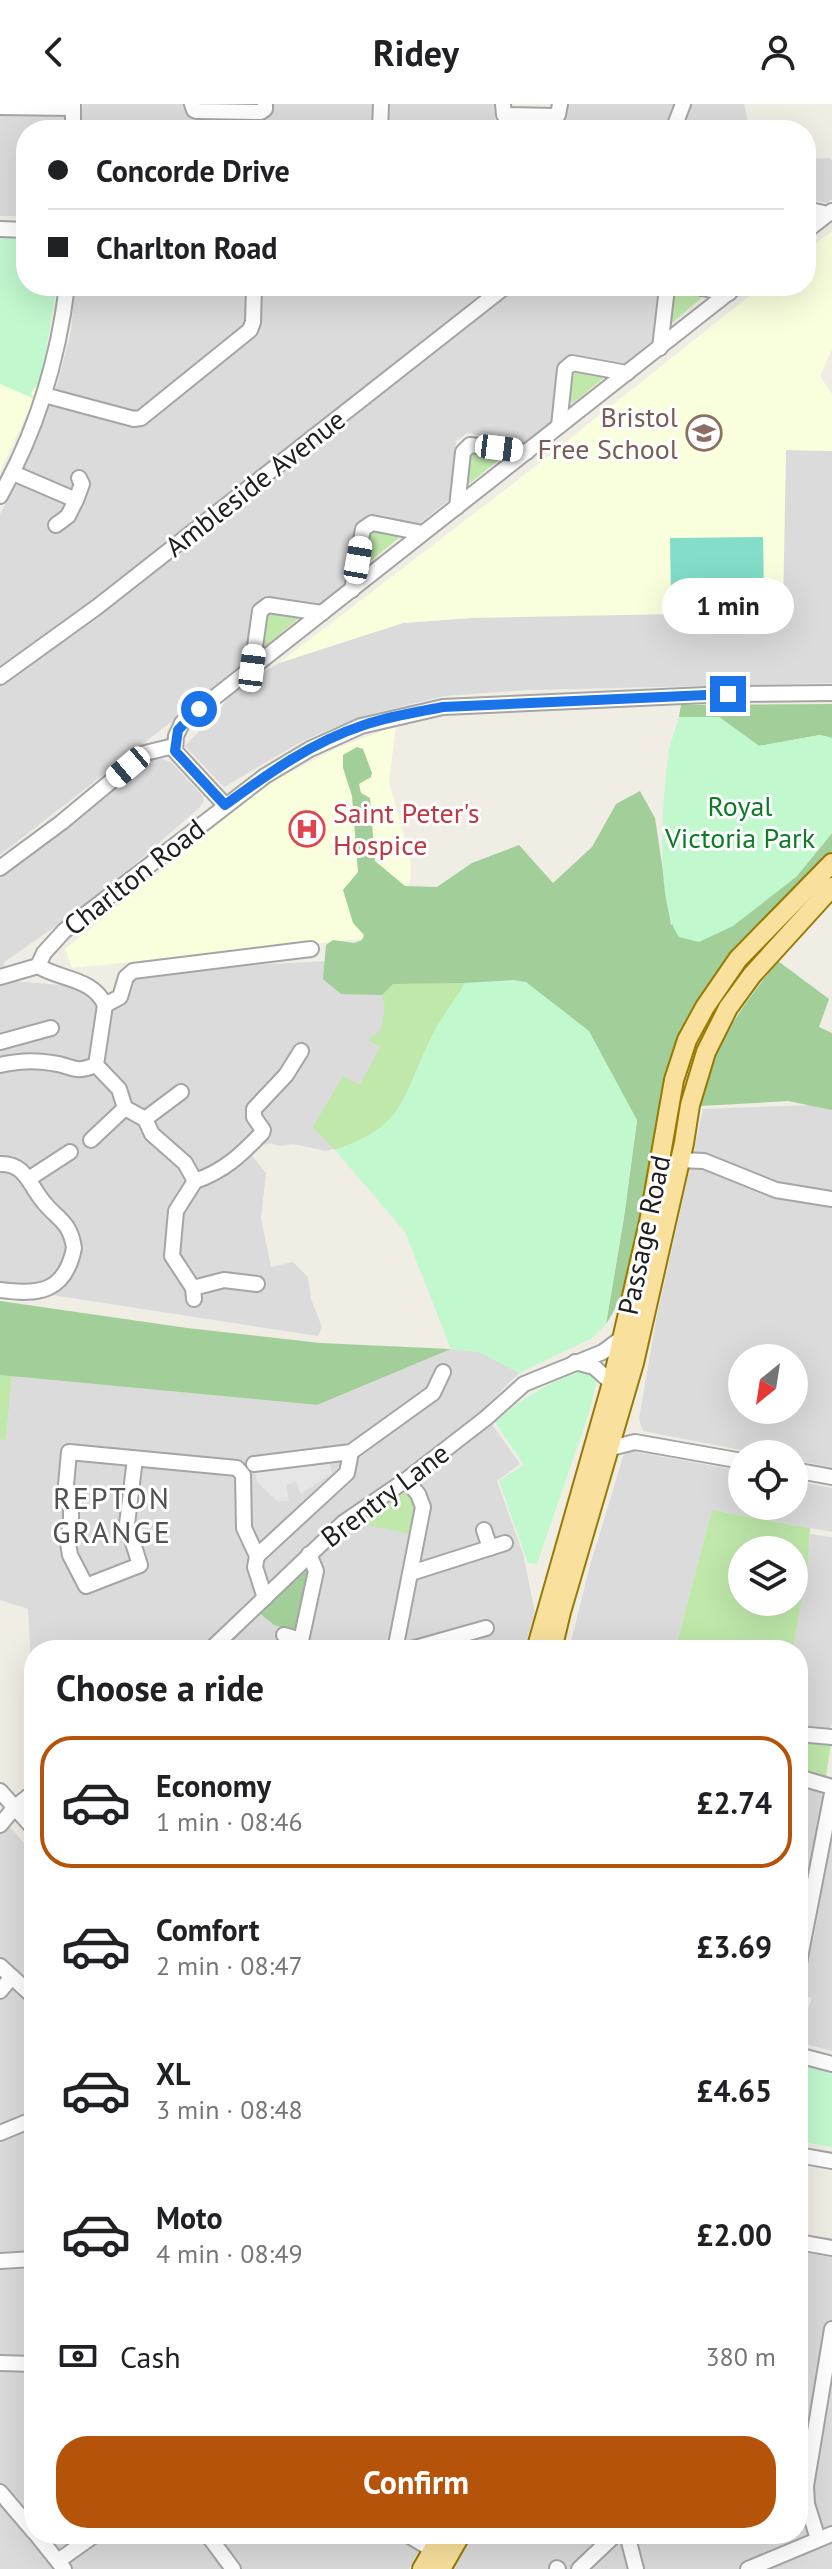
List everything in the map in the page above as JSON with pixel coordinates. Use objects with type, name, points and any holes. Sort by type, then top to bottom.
[{"type":"main road","name":"Passage Road","points":[[539,1640],[612,1383],[657,1182],[674,1080],[687,1040],[738,959],[832,863]]},
{"type":"main road","name":"Passage Road","points":[[554,1640],[618,1424],[682,1152],[696,1078],[710,1041],[728,1008],[752,975],[832,887]]},
{"type":"main road","points":[[422,2569],[437,2544]]},
{"type":"main road","points":[[441,2569],[455,2544]]},
{"type":"street","points":[[192,104],[197,111],[261,112],[265,104]]},
{"type":"street","points":[[503,104],[504,115],[556,116],[560,104]]},
{"type":"street","points":[[0,107],[73,106]]},
{"type":"street","points":[[0,496],[13,473],[44,395],[66,296]]},
{"type":"street","points":[[44,395],[134,419],[141,418],[250,330],[254,296]]},
{"type":"street","name":"Ambleside Avenue","points":[[0,677],[97,607],[488,296]]},
{"type":"street","points":[[660,348],[666,296]]},
{"type":"street","points":[[225,805],[179,758],[174,746],[182,723],[724,296]]},
{"type":"street","points":[[559,426],[565,369],[572,363],[627,373]]},
{"type":"street","points":[[457,507],[463,452],[470,445],[527,452]]},
{"type":"street","points":[[13,473],[76,500]]},
{"type":"street","points":[[56,525],[68,516],[76,500],[82,484],[79,478]]},
{"type":"street","points":[[352,590],[363,529],[372,523],[423,533]]},
{"type":"street","points":[[252,668],[260,611],[268,605],[322,613]]},
{"type":"street","name":"Charlton Road","points":[[38,966],[44,953],[64,931],[225,805],[286,762],[334,737],[384,719],[432,709],[728,694],[832,693]]},
{"type":"street","points":[[0,868],[62,822],[145,753],[174,746]]},
{"type":"street","points":[[105,1005],[120,997],[126,977],[133,971],[311,949]]},
{"type":"street","points":[[0,977],[38,966],[51,974],[96,990],[105,1005],[96,1065]]},
{"type":"street","points":[[0,1042],[51,1028]]},
{"type":"street","points":[[35,1032],[39,1061]]},
{"type":"street","points":[[257,1284],[224,1280],[194,1294],[172,1256],[176,1211],[195,1181],[246,1160],[263,1130],[254,1117],[257,1104],[286,1075],[301,1051]]},
{"type":"street","points":[[0,1065],[39,1061],[77,1071],[96,1065]]},
{"type":"street","points":[[96,1065],[119,1089],[125,1108],[145,1119],[152,1134],[185,1163],[195,1181]]},
{"type":"street","points":[[145,1119],[181,1092]]},
{"type":"street","points":[[91,1140],[125,1108]]},
{"type":"street","points":[[30,1178],[70,1152]]},
{"type":"street","points":[[682,1152],[776,1190],[832,1199]]},
{"type":"street","points":[[0,1164],[12,1165],[30,1178],[43,1202],[61,1218],[71,1237],[73,1252],[58,1281],[49,1290],[0,1290]]},
{"type":"street","name":"Brentry Lane","points":[[221,1640],[343,1523],[406,1480],[524,1384],[603,1352],[623,1337]]},
{"type":"street","points":[[575,1362],[594,1367],[612,1383]]},
{"type":"street","points":[[254,1464],[351,1452],[433,1393],[443,1372]]},
{"type":"street","points":[[618,1424],[635,1442]]},
{"type":"street","points":[[611,1448],[635,1442],[728,1459]]},
{"type":"street","points":[[135,1459],[127,1524],[140,1565],[86,1586],[70,1555],[68,1543],[71,1518],[66,1485],[69,1452],[237,1468],[243,1475],[244,1528],[257,1556],[255,1567],[265,1598]]},
{"type":"street","points":[[257,1556],[347,1473],[351,1452]]},
{"type":"street","points":[[808,1471],[831,1473]]},
{"type":"street","points":[[397,1640],[423,1507],[418,1494],[406,1480]]},
{"type":"street","points":[[411,1573],[497,1546],[484,1530]]},
{"type":"street","points":[[301,1640],[316,1571],[309,1554]]},
{"type":"street","points":[[439,1640],[480,1627]]},
{"type":"street","points":[[284,1635],[292,1640]]},
{"type":"street","points":[[808,1735],[832,1737]]},
{"type":"street","points":[[808,1780],[832,1787]]},
{"type":"street","points":[[0,1791],[24,1817]]},
{"type":"street","points":[[808,1906],[832,1793]]},
{"type":"street","points":[[0,1825],[24,1800]]},
{"type":"street","points":[[0,1966],[24,1988]]},
{"type":"street","points":[[0,1991],[12,1977]]},
{"type":"street","points":[[808,2058],[832,2064]]},
{"type":"street","points":[[0,2133],[24,2123]]},
{"type":"street","points":[[808,2157],[832,2161]]},
{"type":"street","points":[[808,2244],[832,2248]]},
{"type":"street","points":[[0,2261],[24,2260]]},
{"type":"street","points":[[808,2435],[832,2329]]},
{"type":"street","points":[[0,2363],[24,2364]]},
{"type":"street","points":[[0,2492],[24,2520]]},
{"type":"street","points":[[808,2506],[825,2536]]},
{"type":"street","points":[[44,2544],[61,2565],[85,2544]]},
{"type":"street","points":[[214,2544],[233,2569]]},
{"type":"street","points":[[579,2569],[605,2544]]},
{"type":"street","points":[[630,2544],[636,2569]]},
{"type":"street","points":[[759,2567],[808,2544]]},
{"type":"shaded area","points":[[83,104],[185,104],[190,114],[271,104],[495,104],[495,120],[16,120],[16,216],[0,216],[0,112],[82,114]]},
{"type":"shaded area","points":[[567,104],[744,104],[748,120],[566,120]]},
{"type":"shaded area","points":[[830,158],[832,161],[832,199],[827,203],[816,201],[816,159]]},
{"type":"shaded area","name":"Bristol Free School","points":[[832,231],[832,349],[820,376],[832,394],[832,451],[786,450],[783,612],[471,618],[403,623],[279,663],[519,479],[749,296],[816,296],[816,243]]},
{"type":"shaded area","points":[[0,238],[16,238],[16,296],[55,296],[40,386],[0,472]]},
{"type":"shaded area","points":[[74,296],[659,296],[657,337],[625,363],[572,354],[559,363],[553,420],[522,444],[467,433],[456,441],[452,498],[420,523],[369,515],[356,525],[346,583],[321,603],[268,596],[251,609],[248,662],[0,855],[0,514],[31,454],[58,382],[71,331]]},
{"type":"shaded area","points":[[786,450],[832,451],[832,683],[529,690],[444,696],[368,715],[328,730],[299,743],[224,787],[185,746],[219,711],[233,690],[279,663],[403,623],[471,618]]},
{"type":"shaded area","points":[[763,537],[764,596],[671,597],[670,538]]},
{"type":"shaded area","name":"Saint Peter's Hospice","points":[[396,726],[389,782],[410,857],[411,877],[402,901],[379,937],[72,968],[65,949],[268,784],[339,747]]},
{"type":"shaded area","points":[[156,757],[171,762],[202,795],[204,800],[200,807],[97,897],[3,963],[12,981],[74,986],[91,993],[99,1007],[137,973],[454,955],[465,983],[402,1104],[362,1141],[325,1151],[271,1143],[259,1146],[252,1156],[266,1173],[261,1218],[271,1267],[293,1262],[308,1277],[311,1299],[322,1327],[318,1336],[0,1287],[0,878]]},
{"type":"shaded area","points":[[811,1105],[832,1108],[832,1467],[808,1463],[808,1440],[728,1440],[728,1447],[643,1431],[639,1419],[656,1320],[703,1109]]},
{"type":"shaded area","points":[[451,1349],[479,1352],[519,1373],[482,1410],[520,1464],[497,1481],[523,1554],[535,1613],[527,1640],[30,1640],[28,1609],[0,1600],[0,1439],[6,1439],[12,1376],[317,1405]]},
{"type":"shaded area","points":[[631,1451],[728,1468],[728,1513],[712,1510],[678,1640],[571,1640],[623,1457]]},
{"type":"shaded area","points":[[328,1455],[332,1473],[301,1494],[296,1482],[286,1485],[289,1501],[278,1502],[257,1482],[254,1464]]},
{"type":"shaded area","points":[[808,1484],[832,1488],[832,1532],[767,1520],[808,1520]]},
{"type":"shaded area","points":[[810,1534],[832,1537],[832,1724],[829,1730],[808,1729],[808,1640],[795,1640],[799,1616],[808,1616]]},
{"type":"shaded area","points":[[808,1787],[819,1790],[823,1797],[808,1880]]},
{"type":"shaded area","points":[[0,1816],[24,1843],[24,2544],[423,2544],[409,2569],[0,2569]]},
{"type":"shaded area","points":[[832,1834],[832,2051],[808,2045],[808,2008],[812,1998],[808,1997],[808,1961]]},
{"type":"shaded area","points":[[808,2238],[832,2242],[832,2569],[453,2569],[467,2544],[808,2544]]},
{"type":"green space","points":[[0,238],[16,238],[16,296],[55,296],[40,386],[34,388],[31,394],[35,399],[0,384]]},
{"type":"green space","points":[[671,296],[704,296],[672,323],[668,321]]},
{"type":"green space","points":[[573,370],[606,376],[573,403],[569,401]]},
{"type":"green space","points":[[469,451],[501,454],[502,457],[469,484],[465,483]]},
{"type":"green space","points":[[368,531],[400,534],[400,537],[367,564],[363,562]]},
{"type":"green space","points":[[267,612],[298,615],[299,618],[266,645],[262,643]]},
{"type":"green space","points":[[832,704],[832,738],[820,735],[759,746],[719,717],[679,717],[681,705]]},
{"type":"green space","name":"Royal Victoria Park","points":[[679,717],[719,717],[759,746],[820,735],[832,738],[832,833],[796,877],[733,926],[699,942],[679,937],[671,921],[663,877],[666,778]]},
{"type":"green space","points":[[357,747],[363,749],[372,773],[371,777],[359,784],[361,793],[370,798],[375,861],[405,886],[437,887],[472,863],[519,845],[553,883],[592,847],[616,804],[640,791],[655,818],[671,925],[796,877],[832,833],[832,851],[739,947],[699,1001],[684,1030],[662,1097],[630,1269],[606,1324],[637,1120],[526,982],[393,984],[382,995],[341,994],[323,979],[326,945],[333,940],[354,943],[362,940],[364,935],[353,923],[343,890],[358,872],[352,796],[343,768],[343,755]]},
{"type":"green space","points":[[778,961],[829,999],[819,1027],[832,1033],[832,1110],[788,1101],[701,1106],[711,1065],[729,1029]]},
{"type":"green space","points":[[526,982],[589,1031],[637,1120],[606,1324],[592,1338],[519,1373],[479,1352],[451,1349],[405,1232],[335,1150],[375,1131],[397,1110],[441,1019],[465,983]]},
{"type":"green space","points":[[465,983],[392,1120],[362,1141],[335,1150],[313,1127],[343,1076],[360,1085],[380,1047],[368,1040],[381,1030],[385,1005],[382,995],[392,984]]},
{"type":"green space","points":[[0,1301],[187,1328],[320,1343],[451,1349],[317,1405],[0,1375]]},
{"type":"green space","points":[[589,1368],[598,1376],[590,1409],[537,1564],[528,1563],[499,1481],[524,1465],[495,1422],[539,1390]]},
{"type":"green space","points":[[0,1375],[12,1376],[6,1440],[0,1439]]},
{"type":"green space","points":[[403,1492],[410,1494],[417,1504],[412,1534],[355,1523]]},
{"type":"green space","points":[[712,1510],[728,1513],[728,1520],[766,1520],[810,1528],[808,1564],[808,1536],[728,1536],[728,1616],[799,1616],[795,1640],[678,1640]]},
{"type":"green space","points":[[303,1564],[312,1570],[298,1624],[292,1630],[274,1625],[256,1610]]},
{"type":"green space","points":[[808,1740],[831,1743],[826,1777],[808,1774]]},
{"type":"green space","points":[[808,2062],[832,2068],[832,2147],[808,2143]]},
{"type":"place","name":"Bristol Free School","points":[[704,433]]},
{"type":"place","name":"Saint Peter's Hospice","points":[[307,829]]},
{"type":"district","name":"REPTON GRANGE","points":[[112,1516]]},
{"type":"route","points":[[199,709],[182,723],[176,736],[175,751],[225,805],[265,776],[334,737],[410,713],[443,707],[728,694]]}]
